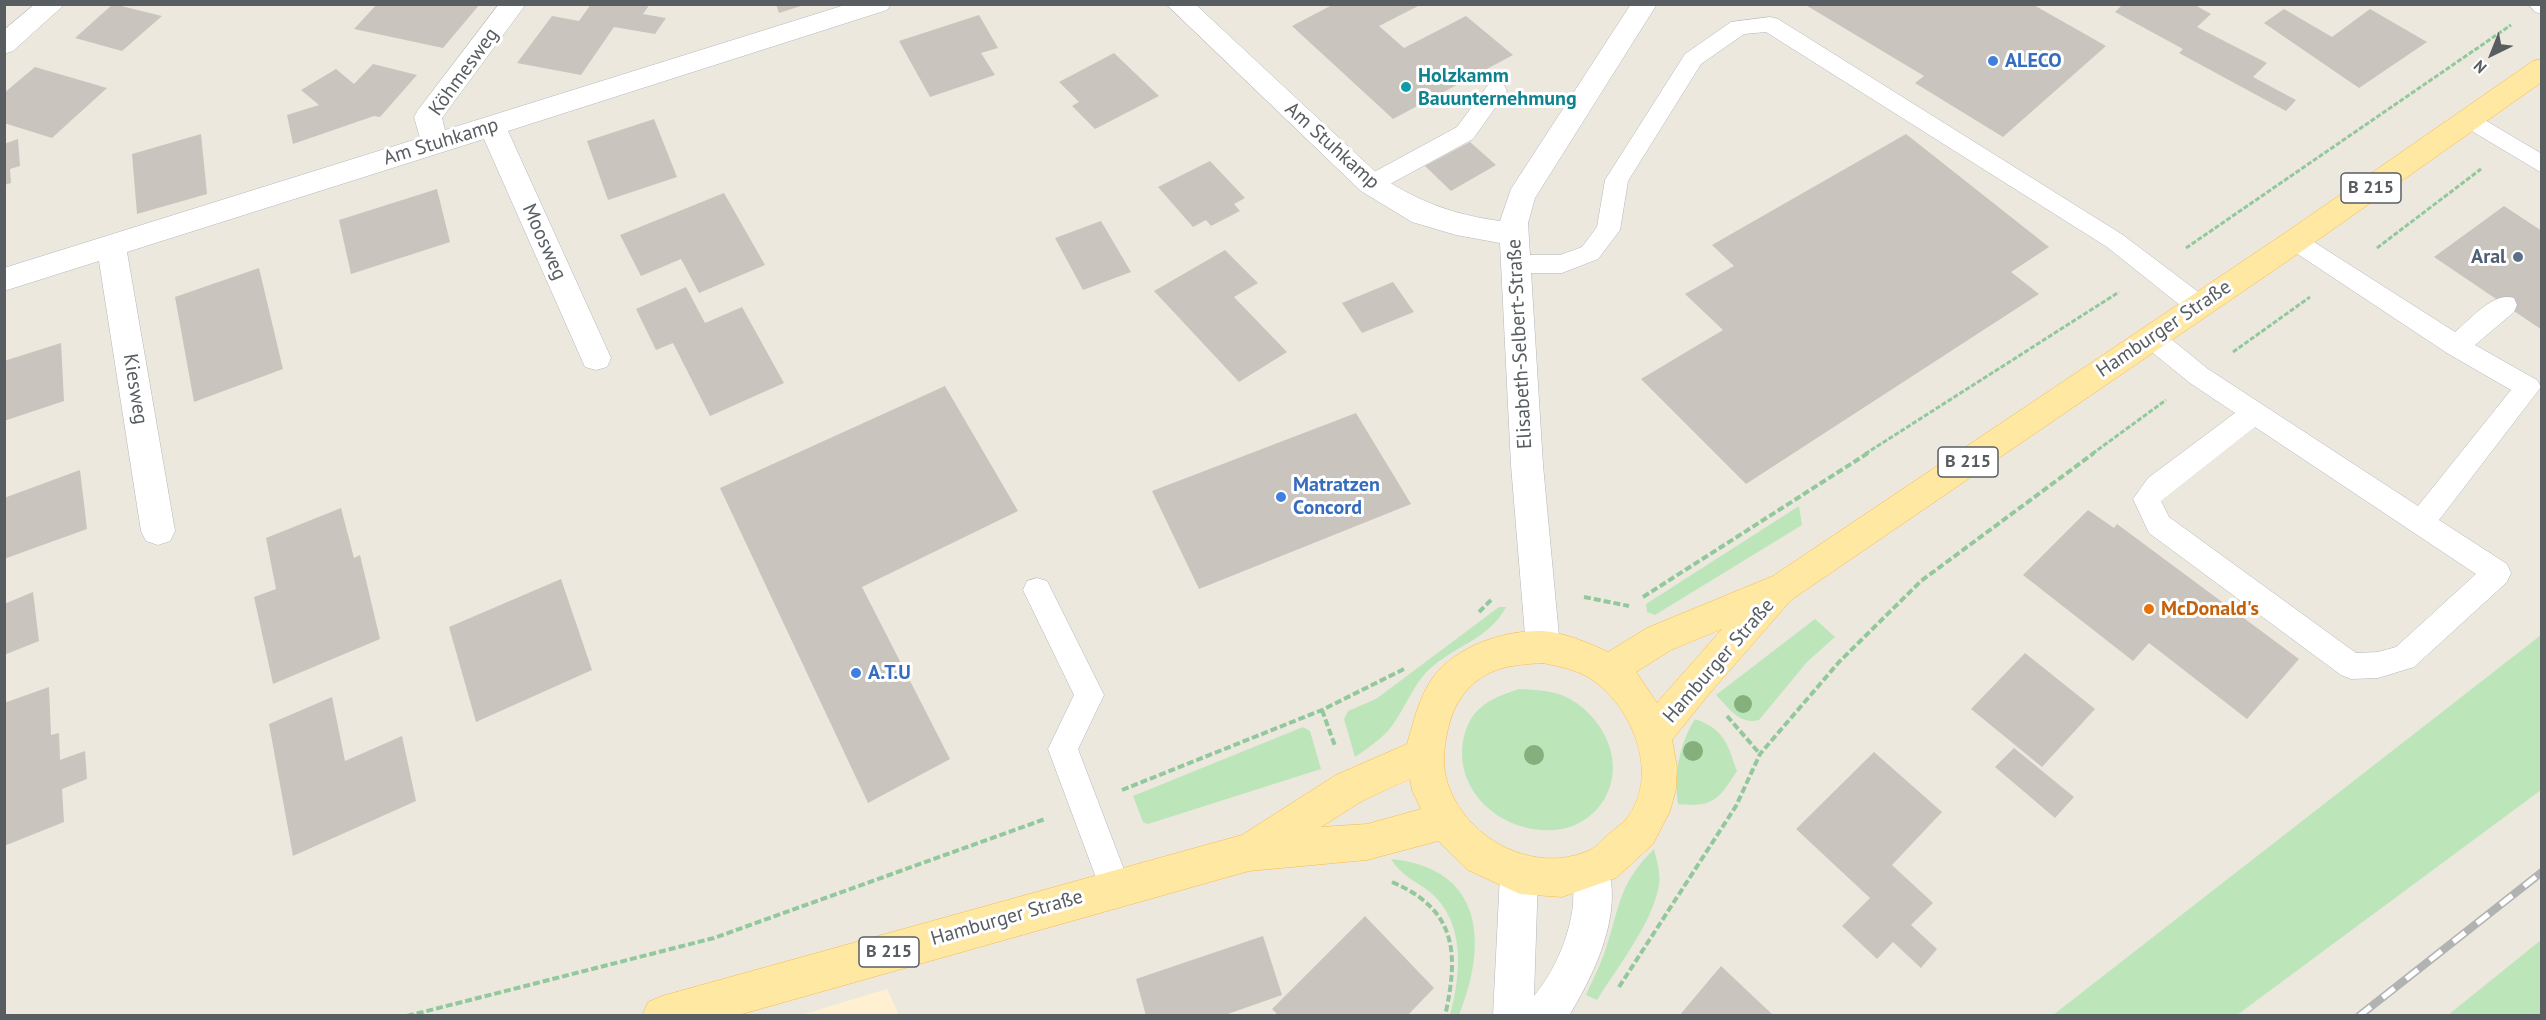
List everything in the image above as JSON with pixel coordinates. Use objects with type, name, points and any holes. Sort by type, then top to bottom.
[{"type":"main road","name":"Hamburger Straße","points":[[1608,671],[1659,639],[1785,586],[2295,242],[2541,68]]},
{"type":"main road","name":"Hamburger Straße","points":[[1654,735],[1696,682],[1785,586]]},
{"type":"main road","points":[[1543,647],[1582,656],[1608,671],[1629,689],[1654,735],[1659,762],[1657,789],[1652,808],[1641,830],[1619,854],[1592,872],[1570,878],[1547,880],[1520,875],[1492,864],[1465,844],[1446,821],[1430,787],[1424,755],[1430,717],[1444,691],[1472,663],[1506,650],[1543,647]]},
{"type":"main road","name":"Hamburger Straße","points":[[1249,852],[1349,788],[1424,755]]},
{"type":"main road","name":"Hamburger Straße","points":[[662,1016],[1249,852],[1367,842],[1446,821]]},
{"type":"street","points":[[4,45],[52,4]]},
{"type":"street","name":"Köhmesweg","points":[[435,143],[428,117],[513,4]]},
{"type":"street","name":"Am Stuhkamp","points":[[4,280],[878,4]]},
{"type":"street","name":"Am Stuhkamp","points":[[1179,4],[1371,184],[1397,203],[1447,225],[1515,249]]},
{"type":"street","name":"Elisabeth-Selbert-Straße","points":[[1543,647],[1527,465],[1515,249],[1521,197],[1644,4]]},
{"type":"street","name":"Moosweg","points":[[492,126],[596,358]]},
{"type":"street","name":"Kiesweg","points":[[111,247],[158,531]]},
{"type":"street","points":[[1543,1016],[1579,959],[1595,893],[1592,872]]},
{"type":"street","points":[[1513,1016],[1520,875]]},
{"type":"lane","points":[[1515,249],[1562,264],[1590,253],[1608,230],[1617,180],[1693,59],[1739,27],[1770,24],[2022,180],[2115,241],[2200,306]]},
{"type":"lane","points":[[1371,184],[1465,133],[1496,92]]},
{"type":"lane","points":[[2468,118],[2541,165]]},
{"type":"lane","points":[[2295,242],[2456,346],[2535,391],[2421,522]]},
{"type":"lane","points":[[2456,346],[2505,305]]},
{"type":"lane","points":[[2151,337],[2199,376],[2497,573],[2404,658],[2378,665],[2351,666],[2159,525],[2146,499],[2157,486],[2254,413]]},
{"type":"lane","points":[[1037,590],[1089,694],[1063,748],[1086,804],[1115,888]]},
{"type":"path","points":[[1581,597],[1628,606],[2153,270],[2540,6]]},
{"type":"path","points":[[1614,996],[1736,806],[1760,754],[1839,662],[1921,581],[2199,376],[2342,274],[2511,146]]},
{"type":"path","points":[[1473,618],[1496,595]]},
{"type":"path","points":[[407,1016],[714,938],[1086,804],[1322,710],[1407,667]]},
{"type":"path","points":[[1322,710],[1336,749]]},
{"type":"path","points":[[1724,712],[1760,754]]},
{"type":"path","points":[[1384,879],[1420,895],[1437,911],[1448,935],[1452,964],[1452,990],[1445,1016]]},
{"type":"shaded area","points":[[887,989],[899,1015],[801,1015]]},
{"type":"green space","points":[[1799,506],[1802,525],[1655,615],[1647,612],[1646,604]]},
{"type":"green space","points":[[1499,607],[1506,607],[1499,618],[1482,634],[1432,667],[1419,681],[1388,731],[1355,757],[1344,719],[1348,711],[1376,699]]},
{"type":"green space","points":[[1815,619],[1835,637],[1807,662],[1759,720],[1740,718],[1716,695]]},
{"type":"green space","points":[[2541,635],[2541,790],[2237,1015],[2053,1015]]},
{"type":"green space","points":[[1519,689],[1550,692],[1568,698],[1592,716],[1607,741],[1612,755],[1611,784],[1597,809],[1575,825],[1562,829],[1542,830],[1523,827],[1505,820],[1477,796],[1467,780],[1463,761],[1463,741],[1471,720],[1476,712],[1488,702]]},
{"type":"green space","points":[[1695,719],[1713,728],[1724,739],[1737,771],[1714,800],[1690,805],[1678,804],[1679,760],[1685,739]]},
{"type":"green space","points":[[1303,727],[1310,731],[1321,769],[1148,824],[1143,822],[1133,796]]},
{"type":"green space","points":[[1654,849],[1659,880],[1654,904],[1632,947],[1597,1000],[1586,995],[1604,954],[1622,896],[1642,861]]},
{"type":"green space","points":[[1391,859],[1422,865],[1445,877],[1461,894],[1471,914],[1475,937],[1474,962],[1459,1015],[1450,1015],[1457,983],[1458,950],[1450,918],[1442,904],[1430,892],[1404,874]]},
{"type":"green space","points":[[2541,940],[2541,1015],[2448,1015]]},
{"type":"building","points":[[113,4],[162,16],[122,51],[75,38]]},
{"type":"building","points":[[377,4],[480,4],[443,48],[354,29]]},
{"type":"building","points":[[591,4],[650,4],[643,14],[666,18],[655,34],[614,27],[581,75],[517,63],[552,16],[579,21]]},
{"type":"building","points":[[776,4],[804,4],[804,5],[779,13]]},
{"type":"building","name":"Holzkamm Bauunternehmung","points":[[1334,4],[1422,4],[1379,26],[1404,48],[1466,16],[1513,55],[1393,119],[1292,26]]},
{"type":"building","name":"ALECO","points":[[1804,4],[2032,4],[2106,46],[2003,137],[1915,83],[1924,76]]},
{"type":"building","points":[[2123,4],[2193,4],[2211,14],[2197,27],[2267,63],[2253,77],[2296,100],[2286,111],[2179,53],[2183,49],[2115,12]]},
{"type":"building","points":[[2284,9],[2332,37],[2370,9],[2427,42],[2359,88],[2264,23]]},
{"type":"building","points":[[979,15],[998,48],[981,53],[995,75],[930,97],[899,41]]},
{"type":"building","points":[[1114,53],[1159,96],[1095,129],[1072,106],[1079,102],[1059,82]]},
{"type":"building","points":[[373,64],[417,75],[380,117],[374,116],[293,144],[287,115],[319,105],[301,90],[336,69],[354,84]]},
{"type":"building","points":[[35,67],[107,88],[52,138],[4,123],[4,93]]},
{"type":"building","points":[[654,119],[677,177],[608,200],[587,141]]},
{"type":"building","points":[[201,134],[207,194],[137,214],[132,154]]},
{"type":"building","points":[[1906,134],[2049,247],[2011,272],[2039,294],[1746,484],[1641,379],[1723,330],[1685,294],[1734,266],[1712,245]]},
{"type":"building","points":[[18,139],[20,166],[10,169],[11,183],[4,185],[4,144]]},
{"type":"building","points":[[1470,142],[1496,165],[1451,191],[1425,166]]},
{"type":"building","points":[[1210,161],[1245,198],[1234,204],[1240,211],[1211,226],[1206,220],[1193,227],[1158,187]]},
{"type":"building","points":[[437,189],[450,242],[351,274],[339,220]]},
{"type":"building","points":[[724,193],[765,265],[699,293],[681,259],[641,276],[620,235]]},
{"type":"building","points":[[2504,206],[2542,231],[2542,330],[2434,257]]},
{"type":"building","points":[[1101,221],[1131,272],[1083,290],[1055,238]]},
{"type":"building","points":[[1225,250],[1258,283],[1234,297],[1287,352],[1239,382],[1154,291]]},
{"type":"building","points":[[259,268],[283,369],[194,402],[175,297]]},
{"type":"building","points":[[1393,282],[1414,312],[1362,333],[1342,303]]},
{"type":"building","points":[[686,287],[705,323],[742,307],[784,383],[710,416],[673,343],[656,350],[636,309]]},
{"type":"building","points":[[61,343],[64,401],[4,421],[4,361]]},
{"type":"building","name":"A.T.U","points":[[945,386],[1018,511],[862,587],[950,759],[868,803],[720,488]]},
{"type":"building","name":"Matratzen Concord","points":[[1356,413],[1411,504],[1199,589],[1152,491]]},
{"type":"building","points":[[80,470],[87,529],[4,559],[4,498]]},
{"type":"building","points":[[341,508],[354,558],[360,555],[380,639],[273,684],[254,597],[276,589],[266,538]]},
{"type":"building","name":"McDonald's","points":[[2088,510],[2114,528],[2117,524],[2299,659],[2247,719],[2149,643],[2133,661],[2023,575]]},
{"type":"building","points":[[561,579],[592,670],[476,722],[449,627]]},
{"type":"building","points":[[33,592],[39,641],[4,655],[4,604]]},
{"type":"building","points":[[2025,653],[2095,709],[2042,767],[1971,709]]},
{"type":"building","points":[[49,687],[51,735],[59,733],[60,760],[85,751],[87,779],[62,789],[64,822],[4,846],[4,703]]},
{"type":"building","points":[[332,697],[345,761],[402,736],[416,801],[293,856],[269,724]]},
{"type":"building","points":[[2014,748],[2074,797],[2055,818],[1995,767]]},
{"type":"building","points":[[1874,752],[1942,812],[1892,865],[1933,903],[1911,925],[1937,949],[1921,968],[1893,942],[1877,959],[1842,926],[1870,898],[1796,829]]},
{"type":"building","points":[[1365,916],[1434,988],[1407,1016],[1279,1016],[1272,1009]]},
{"type":"building","points":[[1263,936],[1282,995],[1222,1016],[1146,1016],[1136,979]]},
{"type":"building","points":[[1721,966],[1774,1016],[1679,1016]]},
{"type":"railway","points":[[2359,1016],[2542,872]]},
{"type":"place","name":"ALECO","points":[[1993,61]]},
{"type":"place","name":"Holzkamm Bauunternehmung","points":[[1406,87]]},
{"type":"place","name":"Aral","points":[[2518,257]]},
{"type":"place","name":"Matratzen Concord","points":[[1281,497]]},
{"type":"place","name":"McDonald's","points":[[2149,609]]},
{"type":"place","name":"A.T.U","points":[[856,673]]}]
